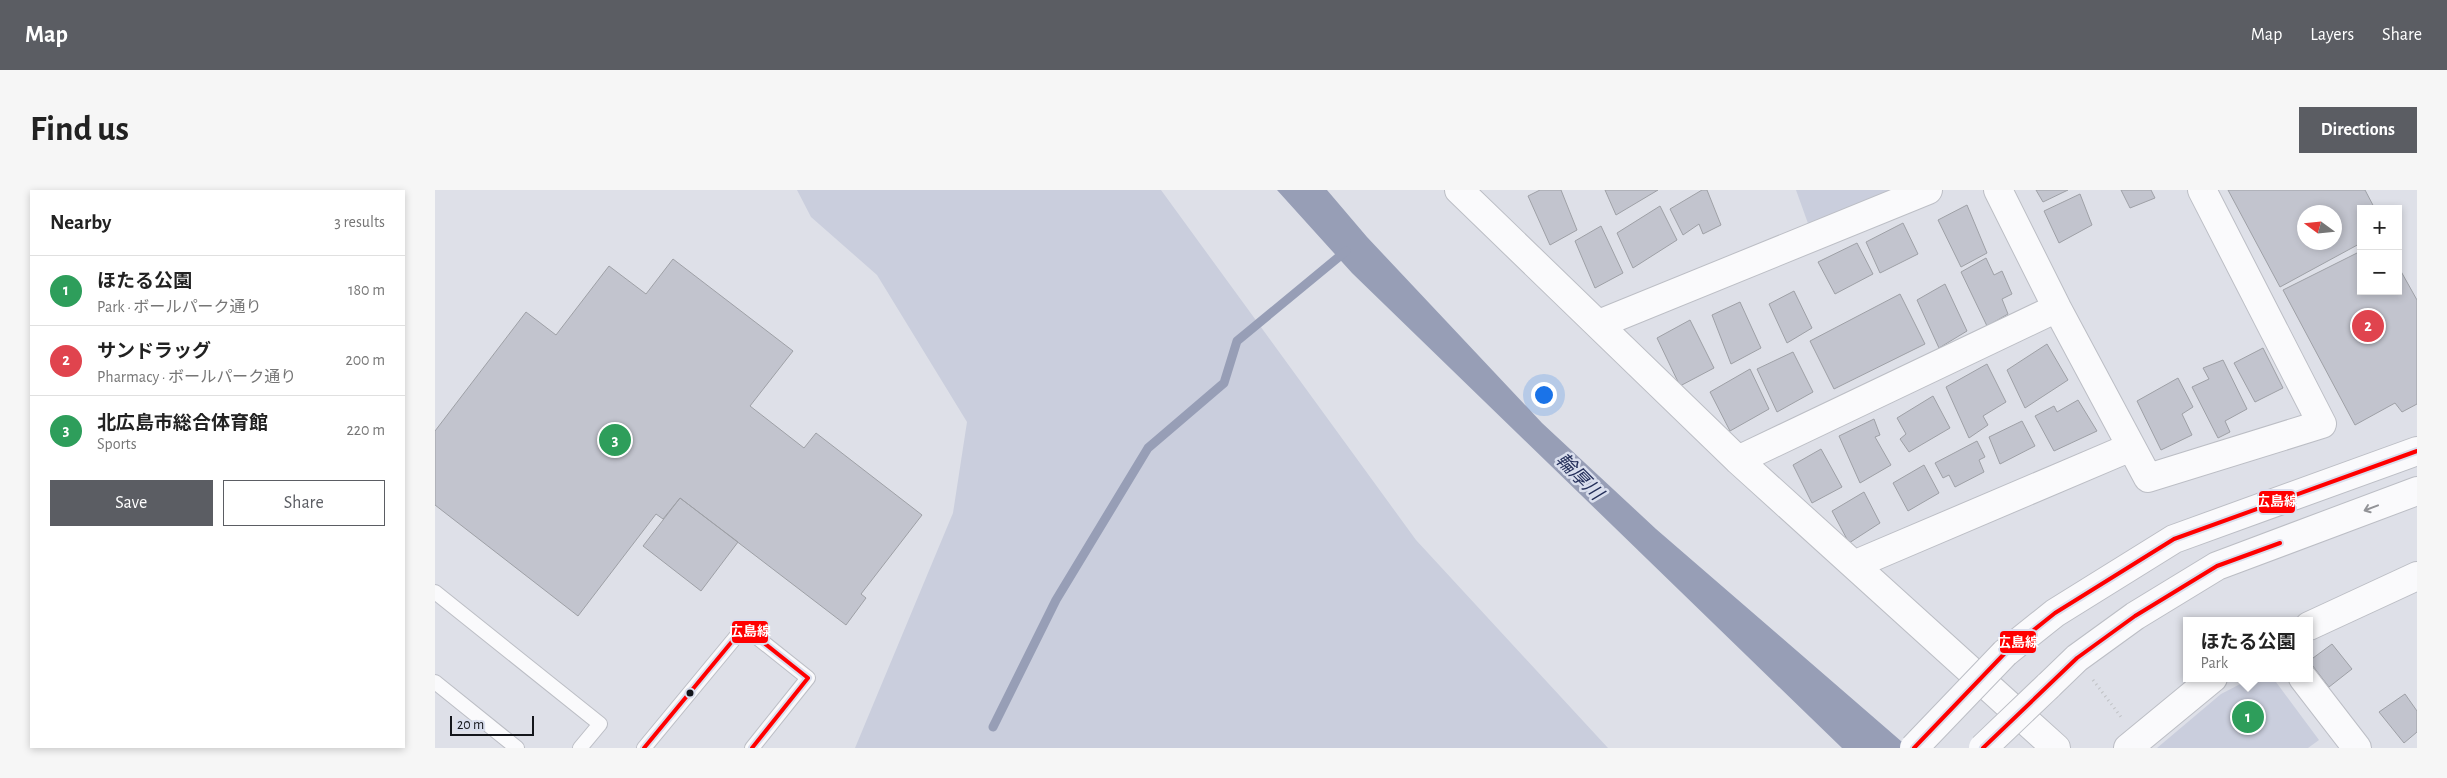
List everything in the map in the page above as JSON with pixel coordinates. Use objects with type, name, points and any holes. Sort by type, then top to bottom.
[{"type":"street","points":[[1459,190],[1738,460],[1856,564],[2056,748]]},
{"type":"street","points":[[1599,324],[1928,190]]},
{"type":"street","points":[[1997,190],[2057,308],[2148,478],[2322,424],[2202,190]]},
{"type":"street","points":[[1738,460],[2057,308]]},
{"type":"street","points":[[1856,564],[2131,447]]},
{"type":"street","points":[[1914,748],[2005,653],[2055,613],[2174,539],[2417,451]]},
{"type":"street","points":[[1983,748],[2077,658],[2135,616],[2217,566],[2417,491]]},
{"type":"street","points":[[2313,624],[2417,576]]},
{"type":"street","points":[[2133,744],[2208,682]]},
{"type":"street","points":[[2306,682],[2357,748]]},
{"type":"lane","points":[[435,592],[599,724],[581,748]]},
{"type":"lane","points":[[645,748],[743,627],[808,678],[752,748]]},
{"type":"lane","points":[[435,682],[517,748]]},
{"type":"path","points":[[2089,674],[2133,744]]},
{"type":"shaded area","points":[[797,190],[1161,190],[1416,540],[1608,748],[855,748],[953,513],[967,422],[877,275],[811,217]]},
{"type":"shaded area","points":[[1796,190],[1904,190],[1810,229]]},
{"type":"shaded area","points":[[2244,682],[2276,682],[2319,740],[2308,748],[2157,748],[2221,694]]},
{"type":"water","name":"輪厚川","points":[[1277,190],[1327,190],[1367,237],[1542,423],[1656,529],[1909,748],[1842,748],[1352,273]]},
{"type":"building","points":[[1540,190],[1561,190],[1577,230],[1550,245],[1528,196]]},
{"type":"building","points":[[1605,190],[1658,190],[1616,215]]},
{"type":"building","points":[[1702,190],[1707,190],[1721,225],[1703,234],[1699,224],[1683,235],[1670,209]]},
{"type":"building","points":[[2036,190],[2068,190],[2043,202]]},
{"type":"building","points":[[2121,190],[2151,190],[2155,198],[2130,208]]},
{"type":"building","points":[[2228,190],[2365,190],[2373,205],[2357,205],[2357,245],[2280,287]]},
{"type":"building","points":[[2080,194],[2092,225],[2059,243],[2044,211]]},
{"type":"building","points":[[1967,205],[1987,253],[1961,267],[1938,220]]},
{"type":"building","points":[[1660,206],[1677,240],[1633,268],[1617,233]]},
{"type":"building","points":[[1903,223],[1918,254],[1880,273],[1866,242]]},
{"type":"building","points":[[1601,226],[1623,273],[1595,288],[1575,241]]},
{"type":"building","points":[[1857,243],[1873,274],[1835,294],[1818,262]]},
{"type":"building","points":[[2357,253],[2357,295],[2402,295],[2402,273],[2417,300],[2417,404],[2402,412],[2395,403],[2355,425],[2283,290]]},
{"type":"building","points":[[1986,258],[1994,275],[2002,271],[2012,294],[2002,299],[2008,314],[1987,326],[1961,272]]},
{"type":"building","points":[[673,259],[793,351],[750,406],[804,448],[816,433],[922,515],[861,594],[866,598],[846,625],[680,498],[663,519],[656,514],[578,616],[435,505],[435,431],[526,312],[556,335],[609,266],[646,294]]},
{"type":"building","points":[[1945,284],[1967,331],[1939,348],[1917,300]]},
{"type":"building","points":[[1794,291],[1812,328],[1787,343],[1769,304]]},
{"type":"building","points":[[1900,294],[1925,344],[1834,389],[1810,341]]},
{"type":"building","points":[[1740,302],[1761,348],[1731,364],[1712,315]]},
{"type":"building","points":[[1690,320],[1714,368],[1680,386],[1657,338]]},
{"type":"building","points":[[2047,344],[2068,380],[2025,408],[2007,370]]},
{"type":"building","points":[[2263,348],[2283,388],[2255,402],[2234,363]]},
{"type":"building","points":[[1793,352],[1813,392],[1777,412],[1757,369]]},
{"type":"building","points":[[2223,360],[2247,409],[2225,421],[2230,432],[2218,438],[2192,387],[2209,379],[2203,368]]},
{"type":"building","points":[[1987,364],[2006,402],[1983,416],[1988,425],[1969,438],[1946,387]]},
{"type":"building","points":[[1750,369],[1769,409],[1730,431],[1710,392]]},
{"type":"building","points":[[2178,378],[2193,407],[2182,414],[2192,435],[2161,450],[2137,401]]},
{"type":"building","points":[[1933,396],[1950,428],[1909,452],[1900,439],[1906,434],[1897,418]]},
{"type":"building","points":[[2078,400],[2097,431],[2054,451],[2035,416],[2054,406],[2057,412]]},
{"type":"building","points":[[1874,419],[1880,435],[1875,437],[1891,465],[1860,483],[1839,436]]},
{"type":"building","points":[[2022,421],[2035,446],[2000,464],[1989,437]]},
{"type":"building","points":[[1977,441],[1985,457],[1979,460],[1984,472],[1955,487],[1949,475],[1943,478],[1935,463]]},
{"type":"building","points":[[1821,449],[1842,487],[1812,503],[1793,465]]},
{"type":"building","points":[[1924,465],[1939,493],[1908,511],[1893,483]]},
{"type":"building","points":[[1864,492],[1880,523],[1849,543],[1832,511]]},
{"type":"building","points":[[680,498],[738,542],[701,591],[643,546]]},
{"type":"building","points":[[2332,644],[2352,669],[2329,687],[2313,666],[2313,658]]},
{"type":"building","points":[[2405,694],[2417,711],[2417,732],[2404,743],[2379,712]]},
{"type":"waterway","points":[[993,727],[1056,600],[1148,448],[1224,383],[1237,341],[1346,251]]},
{"type":"transit line","name":"広島線","points":[[1914,748],[2005,653],[2055,613],[2174,539],[2417,451]]},
{"type":"transit line","name":"広島線","points":[[1983,748],[2077,658],[2135,616],[2217,566],[2280,543]]},
{"type":"transit line","name":"広島線","points":[[644,748],[744,627],[808,678],[752,748]]},
{"type":"place","name":"サンドラッグ","points":[[2368,326]]},
{"type":"place","name":"北広島市総合体育館","points":[[615,440]]},
{"type":"place","name":"ほたる公園","points":[[2248,717]]}]
